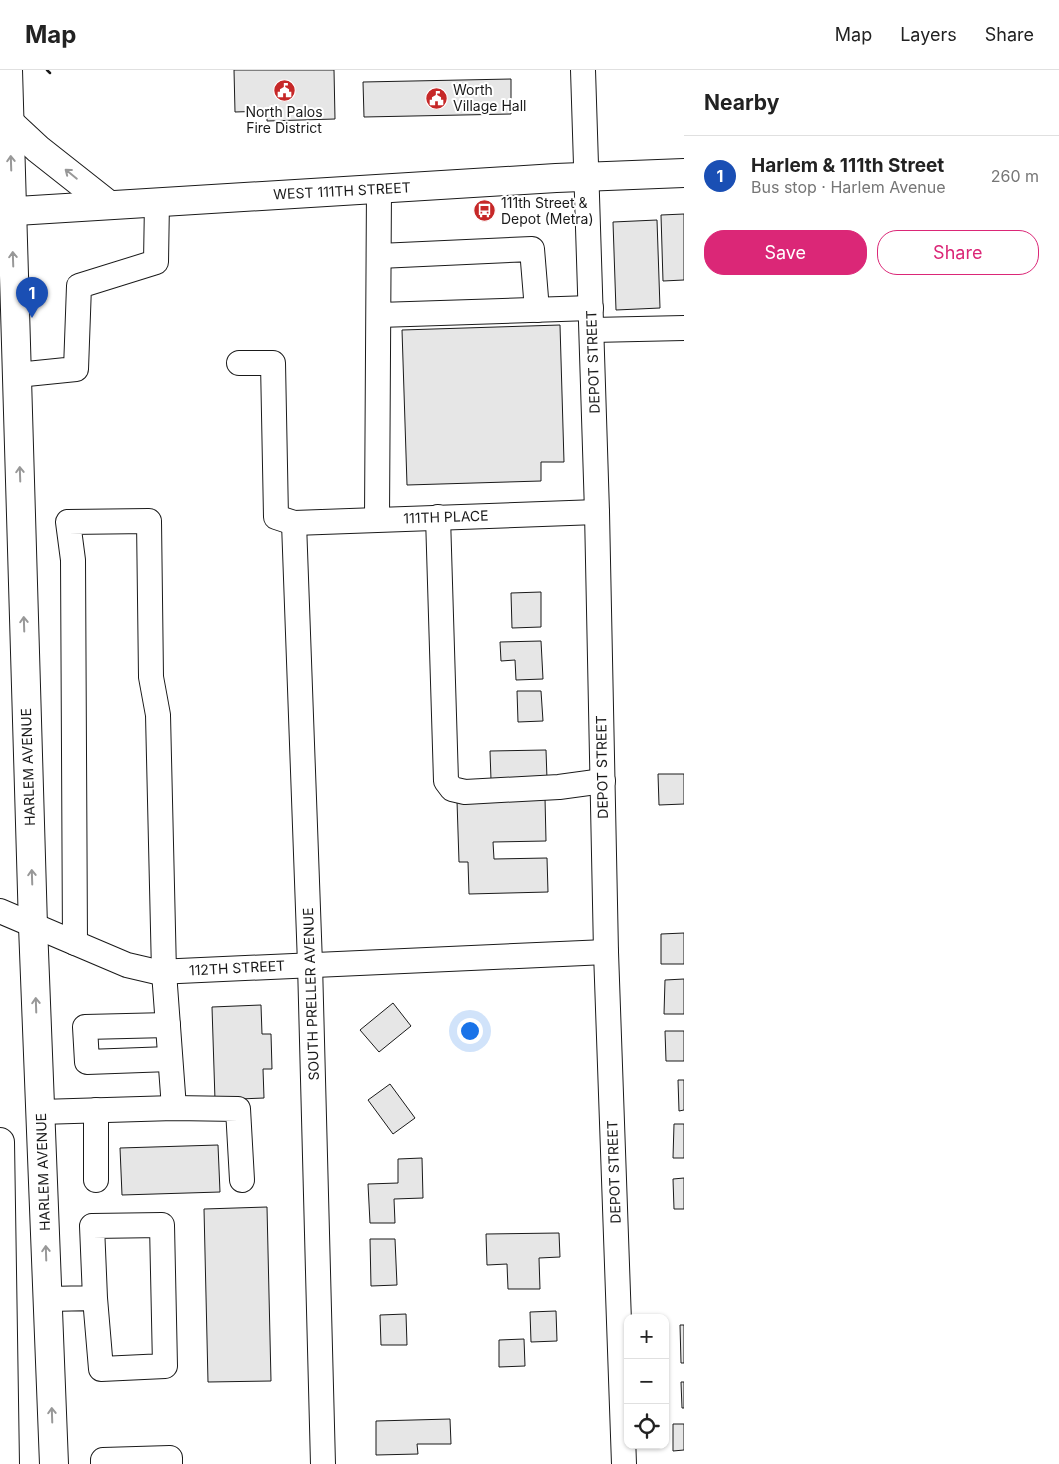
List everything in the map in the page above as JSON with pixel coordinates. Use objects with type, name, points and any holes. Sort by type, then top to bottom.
[{"type":"main road","name":"HARLEM AVENUE","points":[[8,70],[9,122],[6,212],[17,375],[11,540],[33,926],[54,1464]]},
{"type":"main road","points":[[9,122],[109,205]]},
{"type":"main road","name":"WEST 111TH STREET","points":[[6,212],[379,189],[684,173]]},
{"type":"main road","points":[[0,1142],[3,1454]]},
{"type":"street","name":"DEPOT STREET","points":[[583,70],[592,319],[606,952],[624,1464]]},
{"type":"street","points":[[378,519],[379,189]]},
{"type":"street","points":[[17,375],[76,370],[79,286],[156,262],[157,202]]},
{"type":"street","points":[[379,256],[532,249],[537,310]]},
{"type":"street","points":[[378,315],[537,310],[592,319],[684,328]]},
{"type":"street","points":[[239,363],[273,363],[276,517],[294,523]]},
{"type":"street","name":"111TH PLACE","points":[[294,523],[597,512]]},
{"type":"street","points":[[438,517],[446,781],[452,789],[474,792],[559,787],[603,781]]},
{"type":"street","points":[[75,943],[73,560],[68,522],[149,521],[151,676],[158,715],[164,972],[174,1108]]},
{"type":"street","name":"SOUTH PRELLER AVENUE","points":[[294,523],[310,964],[323,1464]]},
{"type":"street","name":"112TH STREET","points":[[0,911],[127,965],[164,972],[606,952]]},
{"type":"street","points":[[168,1025],[85,1026],[87,1062],[170,1059]]},
{"type":"street","points":[[40,1112],[174,1108],[238,1109],[242,1180]]},
{"type":"street","points":[[96,1110],[96,1180]]},
{"type":"street","points":[[162,1225],[165,1366],[101,1369],[95,1298],[92,1226],[162,1225]]},
{"type":"street","points":[[48,1299],[95,1298]]},
{"type":"street","points":[[103,1464],[103,1460],[170,1458],[170,1464]]},
{"type":"building","name":"North Palos Fire District","points":[[234,70],[334,70],[335,119],[267,121],[267,111],[235,112]]},
{"type":"building","name":"Worth Village Hall","points":[[511,79],[511,114],[364,117],[363,82]]},
{"type":"building","points":[[684,214],[684,280],[663,281],[661,215]]},
{"type":"building","points":[[657,220],[660,308],[616,310],[613,222]]},
{"type":"building","points":[[560,325],[564,462],[541,462],[541,481],[407,485],[402,330]]},
{"type":"building","points":[[541,592],[541,627],[512,628],[511,593]]},
{"type":"building","points":[[541,641],[543,679],[516,680],[515,660],[501,661],[500,642]]},
{"type":"building","points":[[517,691],[541,691],[543,721],[518,722]]},
{"type":"building","points":[[546,750],[547,779],[491,780],[490,751]]},
{"type":"building","points":[[658,774],[684,774],[684,804],[659,805]]},
{"type":"building","points":[[545,798],[546,841],[493,842],[494,859],[547,858],[548,892],[469,894],[468,862],[459,862],[457,801]]},
{"type":"building","points":[[684,933],[684,964],[661,964],[661,934]]},
{"type":"building","points":[[684,979],[684,1014],[664,1014],[665,980]]},
{"type":"building","points":[[393,1003],[411,1026],[379,1052],[360,1030]]},
{"type":"building","points":[[261,1005],[262,1034],[271,1034],[272,1069],[263,1069],[264,1098],[215,1100],[212,1007]]},
{"type":"building","points":[[665,1031],[684,1031],[684,1061],[666,1061]]},
{"type":"building","points":[[678,1080],[684,1080],[684,1110],[679,1111]]},
{"type":"building","points":[[390,1084],[415,1118],[393,1134],[368,1100]]},
{"type":"building","points":[[674,1124],[684,1124],[684,1158],[673,1158]]},
{"type":"building","points":[[218,1145],[220,1192],[122,1195],[120,1148]]},
{"type":"building","points":[[422,1158],[423,1198],[394,1199],[395,1223],[370,1223],[368,1184],[398,1183],[398,1159]]},
{"type":"building","points":[[684,1178],[684,1209],[674,1209],[673,1179]]},
{"type":"building","points":[[267,1207],[271,1381],[208,1382],[204,1209]]},
{"type":"building","points":[[559,1233],[560,1257],[539,1258],[540,1289],[508,1289],[507,1264],[487,1265],[486,1234]]},
{"type":"building","points":[[370,1239],[395,1239],[397,1285],[371,1286]]},
{"type":"building","points":[[556,1311],[557,1341],[531,1342],[530,1312]]},
{"type":"building","points":[[406,1314],[407,1345],[381,1345],[380,1315]]},
{"type":"building","points":[[680,1325],[684,1325],[684,1363],[681,1363]]},
{"type":"building","points":[[524,1339],[525,1366],[499,1367],[499,1340]]},
{"type":"building","points":[[681,1382],[684,1382],[684,1408],[682,1408]]},
{"type":"building","points":[[450,1419],[451,1444],[417,1444],[418,1454],[376,1455],[376,1421]]},
{"type":"building","points":[[673,1424],[684,1424],[684,1450],[673,1451]]},
{"type":"wall","points":[[47,70],[50,73]]},
{"type":"place","name":"North Palos Fire District","points":[[284,90]]},
{"type":"place","name":"Worth Village Hall","points":[[437,98]]},
{"type":"place","name":"111th Street & Depot (Metra)","points":[[485,211]]},
{"type":"place","name":"Harlem & 111th Street","points":[[32,318]]}]
